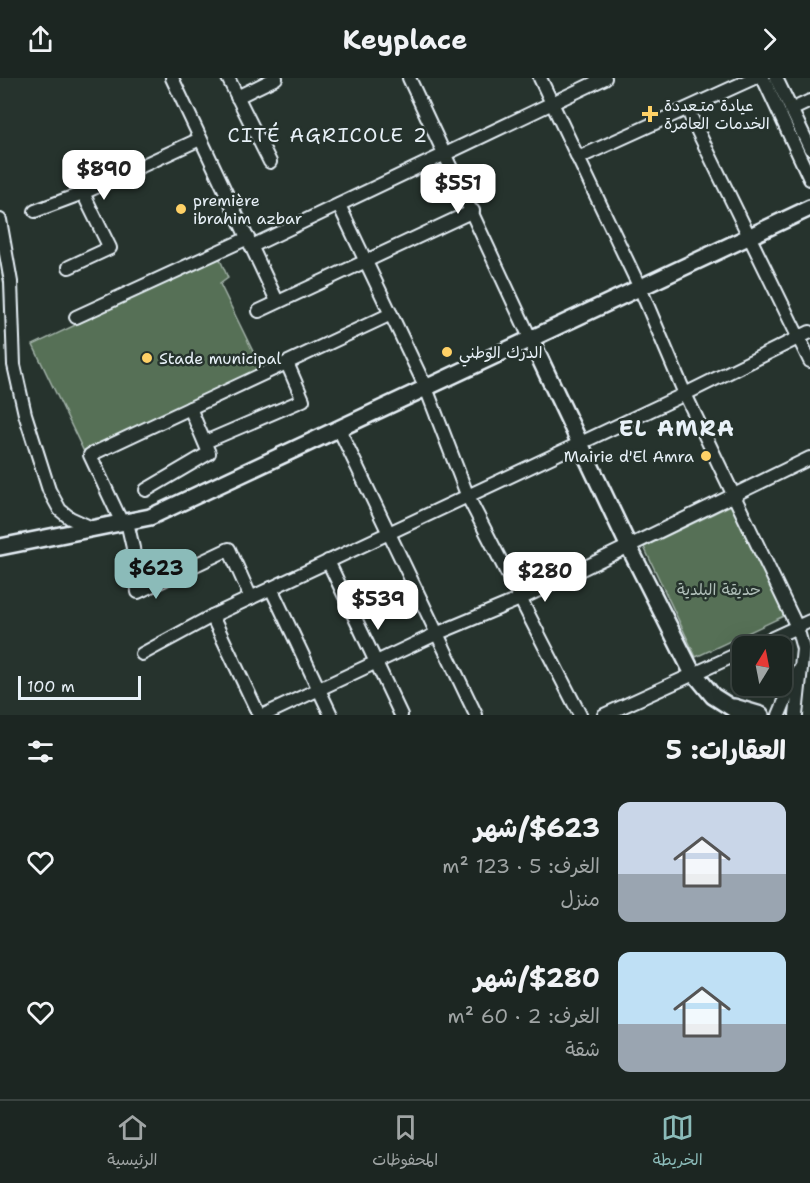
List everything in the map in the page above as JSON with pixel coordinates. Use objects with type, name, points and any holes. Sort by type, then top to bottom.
[{"type":"main road","points":[[0,547],[150,517],[810,208]]},
{"type":"main road","points":[[531,340],[629,547],[694,675],[713,696],[739,711],[761,715]]},
{"type":"street","points":[[228,78],[270,162]]},
{"type":"street","points":[[237,97],[276,78]]},
{"type":"street","points":[[409,78],[473,211],[531,340]]},
{"type":"street","points":[[540,78],[640,288],[685,394],[797,627],[803,649],[796,715]]},
{"type":"street","points":[[75,317],[339,205],[605,78]]},
{"type":"street","points":[[578,158],[754,78]]},
{"type":"street","points":[[763,78],[810,179]]},
{"type":"street","points":[[776,78],[810,148]]},
{"type":"street","points":[[177,80],[201,139],[277,301]]},
{"type":"street","points":[[791,110],[810,101]]},
{"type":"street","points":[[687,109],[750,237],[805,335],[810,361]]},
{"type":"street","points":[[35,211],[83,193],[201,139]]},
{"type":"street","points":[[69,267],[110,248],[83,193]]},
{"type":"street","points":[[339,205],[426,388],[468,497],[580,715]]},
{"type":"street","points":[[259,311],[473,211]]},
{"type":"street","points":[[0,220],[11,282],[14,365],[25,414],[49,490],[60,510],[70,518],[95,529]]},
{"type":"street","points":[[251,598],[229,549],[138,592],[133,548],[124,523],[90,455],[391,314]]},
{"type":"street","points":[[142,654],[212,616],[468,497],[805,335]]},
{"type":"street","points":[[205,442],[303,400],[286,363]]},
{"type":"street","points":[[146,490],[209,453],[190,408]]},
{"type":"street","points":[[339,429],[476,715]]},
{"type":"street","points":[[264,715],[436,634],[520,599],[810,458]]},
{"type":"street","points":[[328,561],[401,715]]},
{"type":"street","points":[[271,588],[331,715]]},
{"type":"street","points":[[212,616],[259,715]]},
{"type":"street","points":[[777,636],[810,621]]},
{"type":"street","points":[[604,715],[732,657]]},
{"type":"street","points":[[779,715],[800,666]]},
{"type":"green space","name":"Stade municipal","points":[[219,257],[228,278],[220,284],[262,370],[85,454],[33,345]]},
{"type":"green space","name":"حديقة البلدية","points":[[733,504],[786,615],[741,636],[732,636],[732,640],[696,657],[644,547]]},
{"type":"place","name":"عيادة متـعددة الخدمات العامرة","points":[[650,114]]},
{"type":"place","name":"première ibrahim azbar","points":[[181,209]]},
{"type":"place","name":"الدرك الوطني","points":[[447,352]]},
{"type":"place","name":"Stade municipal","points":[[147,358]]},
{"type":"place","name":"Mairie d'El Amra","points":[[706,456]]},
{"type":"district","name":"CITÉ AGRICOLE 2","points":[[328,135]]},
{"type":"district","name":"EL AMRA","points":[[677,428]]}]
